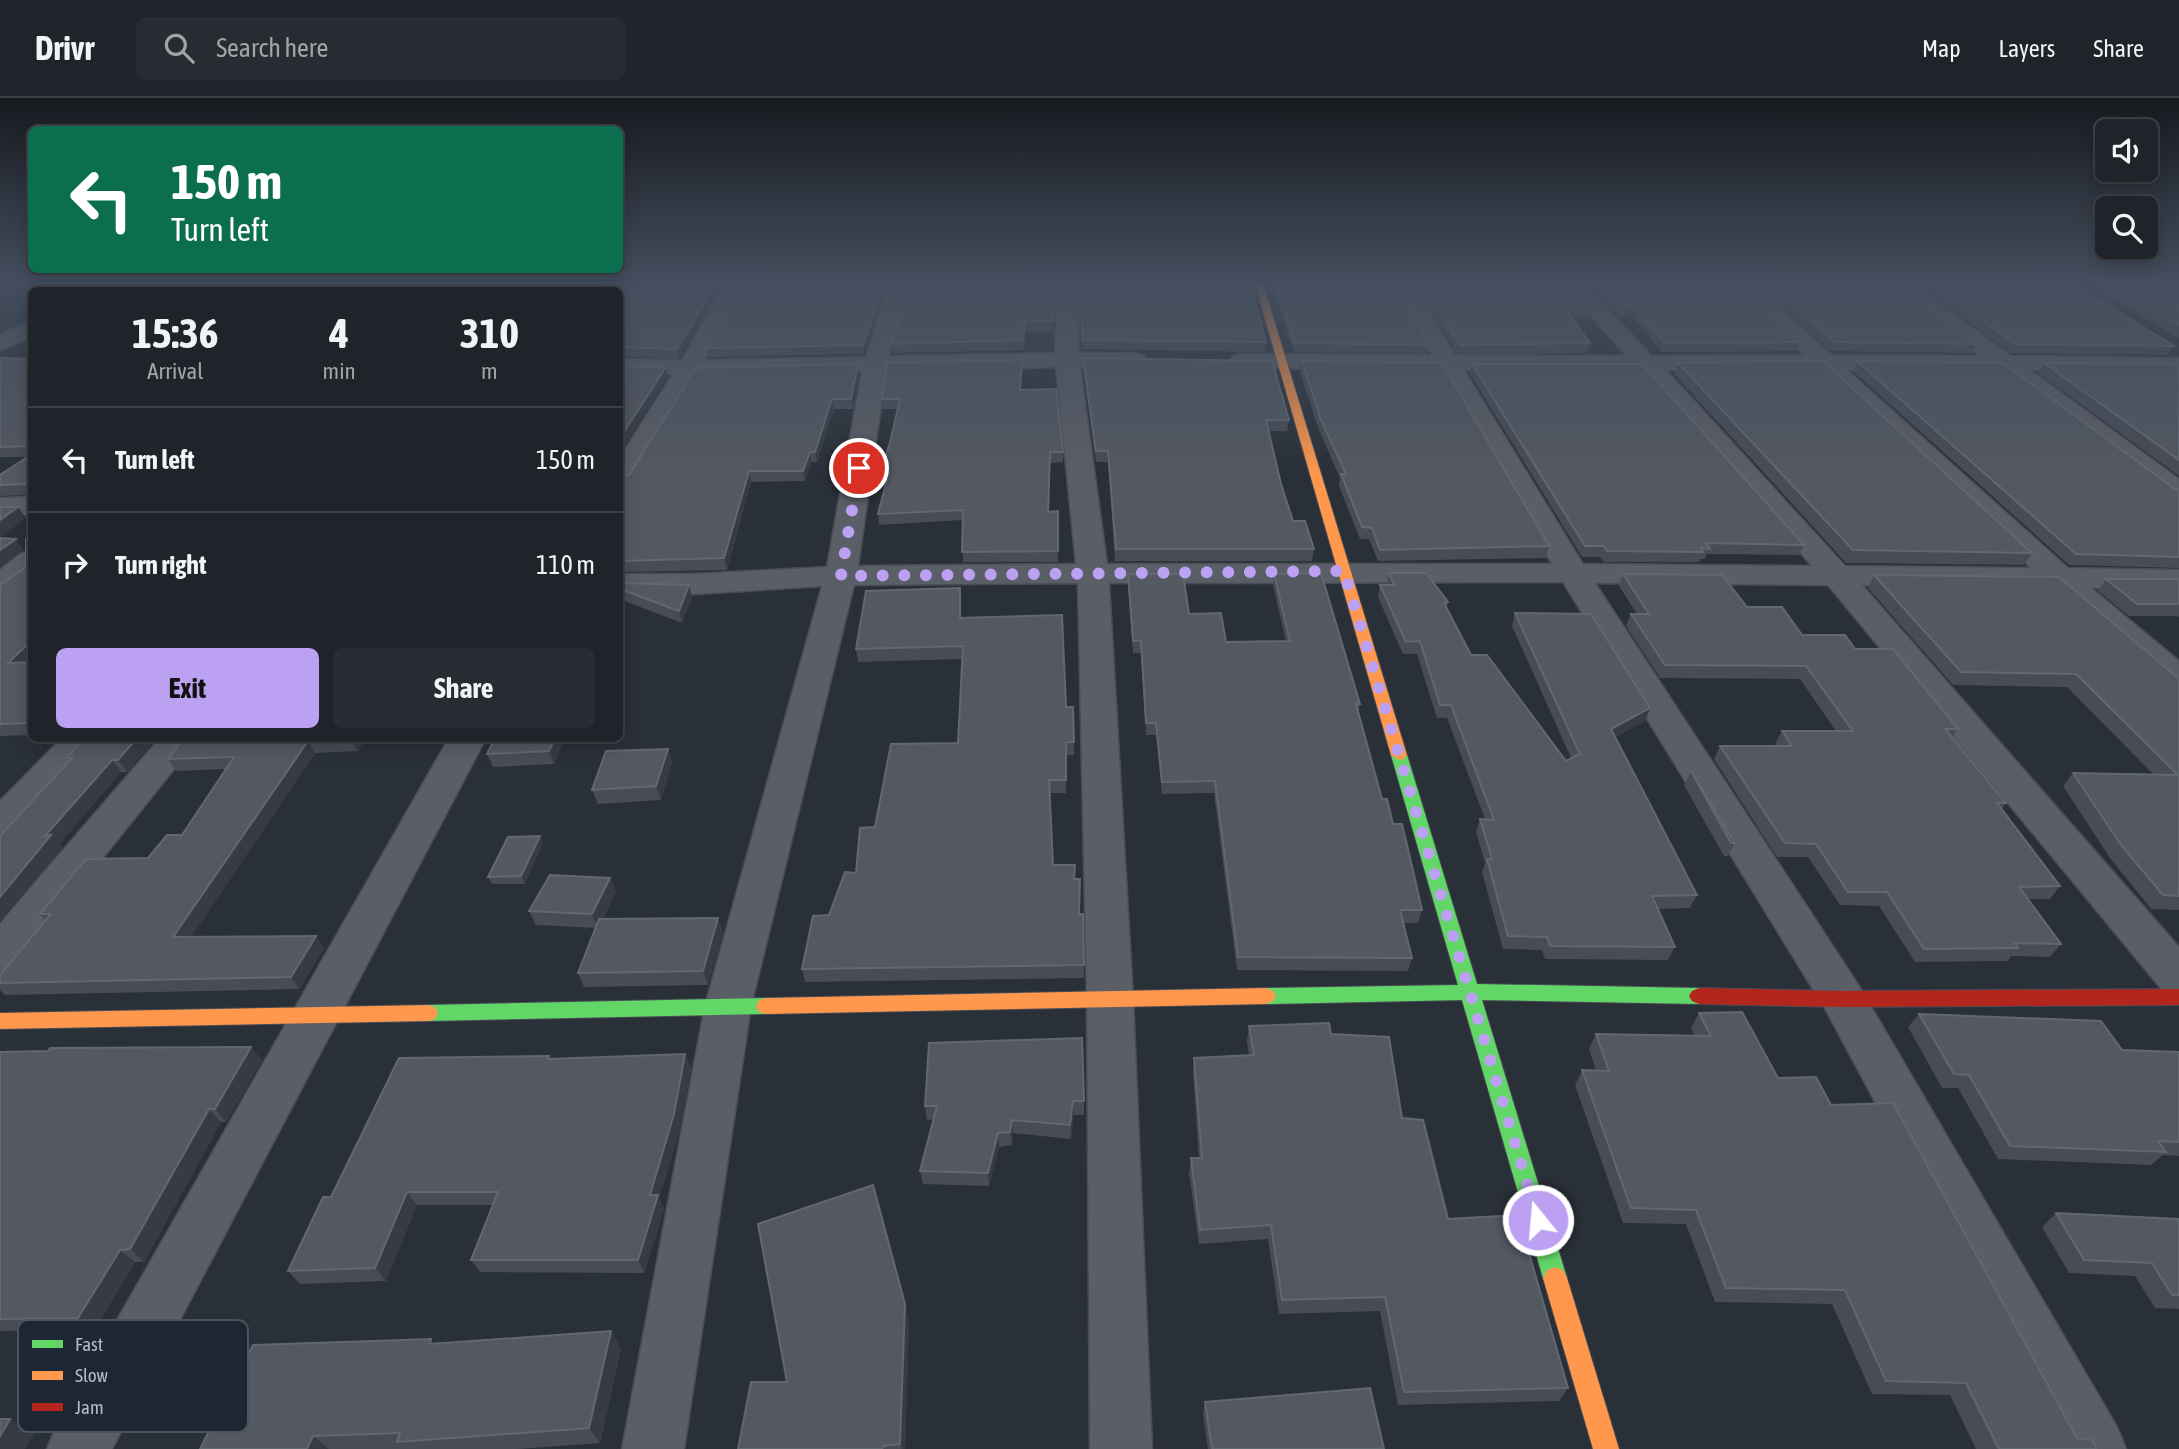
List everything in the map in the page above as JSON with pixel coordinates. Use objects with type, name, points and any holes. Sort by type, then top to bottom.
[{"type":"street","points":[[623,473],[700,347]]},
{"type":"street","points":[[653,1449],[728,1006],[841,576],[881,347]]},
{"type":"street","points":[[1067,347],[1093,574],[1110,999],[1121,1449]]},
{"type":"street","points":[[1278,347],[1606,1449]]},
{"type":"street","points":[[1440,347],[1573,575],[1843,999],[2095,1449]]},
{"type":"street","points":[[1632,347],[1835,575],[2179,978]]},
{"type":"street","points":[[1809,347],[2059,577],[2179,679]]},
{"type":"street","points":[[1984,347],[2179,492]]},
{"type":"street","points":[[1215,361],[1450,364],[2005,362],[2175,354]]},
{"type":"street","points":[[623,366],[689,368],[876,362],[1161,360]]},
{"type":"street","points":[[0,507],[28,506]]},
{"type":"street","points":[[0,585],[28,563]]},
{"type":"street","points":[[623,583],[695,584],[841,576],[1344,571],[2179,579]]},
{"type":"street","points":[[0,826],[80,742]]},
{"type":"street","points":[[0,954],[178,742]]},
{"type":"street","points":[[149,1320],[466,742]]},
{"type":"street","points":[[0,1021],[317,1017],[1470,992],[1843,999],[2179,997]]},
{"type":"street","points":[[78,1449],[87,1432]]},
{"type":"building","points":[[623,347],[678,347],[623,347]]},
{"type":"building","points":[[0,358],[28,359],[28,446],[0,447]]},
{"type":"building","points":[[1083,358],[1272,361],[1289,420],[1266,420],[1293,521],[1305,521],[1314,549],[1116,549],[1108,451],[1096,451]]},
{"type":"building","points":[[1022,360],[1020,390],[1056,389],[1063,452],[1050,452],[1048,512],[1058,511],[1058,551],[962,552],[963,510],[878,514],[889,472],[880,472],[900,399],[882,399],[887,363]]},
{"type":"building","points":[[1822,360],[2032,553],[1853,550],[1678,363]]},
{"type":"building","points":[[1302,361],[1442,363],[1549,546],[1380,550],[1372,528],[1362,527],[1341,474],[1346,474],[1321,420]]},
{"type":"building","points":[[1857,361],[2003,363],[2179,490],[2179,557],[2076,554]]},
{"type":"building","points":[[2044,363],[2179,364],[2179,460]]},
{"type":"building","points":[[858,364],[851,399],[832,399],[815,452],[810,452],[803,471],[749,471],[724,558],[623,561],[623,476],[629,475],[696,368]]},
{"type":"building","points":[[1472,364],[1642,364],[1804,545],[1706,543],[1710,549],[1701,548],[1703,552],[1607,551],[1604,546],[1585,546]]},
{"type":"building","points":[[623,366],[666,367],[623,433]]},
{"type":"building","points":[[28,457],[28,499],[27,484],[0,485],[0,475]]},
{"type":"building","points":[[0,507],[18,507],[0,520]]},
{"type":"building","points":[[0,538],[16,539],[0,550]]},
{"type":"building","points":[[28,539],[28,644],[8,663],[28,662],[28,723],[0,724],[0,584],[26,567]]},
{"type":"building","points":[[1321,573],[1360,704],[1356,704],[1382,799],[1387,799],[1393,824],[1402,824],[1411,862],[1422,910],[1400,910],[1412,958],[1238,957],[1215,781],[1162,782],[1156,723],[1146,723],[1141,641],[1133,641],[1128,574],[1183,574],[1189,614],[1221,613],[1226,642],[1290,641],[1274,574]]},
{"type":"building","points":[[1389,573],[1426,573],[1448,602],[1444,603],[1471,655],[1487,655],[1566,761],[1580,754],[1515,613],[1591,614],[1650,708],[1611,729],[1697,895],[1652,896],[1675,947],[1550,946],[1547,937],[1508,936],[1487,859],[1492,859],[1480,819],[1494,820],[1451,705],[1440,705],[1420,641],[1406,642],[1380,585],[1394,585]]},
{"type":"building","points":[[1623,574],[1722,575],[1747,607],[1782,607],[1802,635],[1845,635],[1855,649],[1893,649],[1958,729],[1945,729],[2006,803],[1997,803],[2060,886],[2019,887],[2061,944],[2015,943],[2018,948],[1924,949],[1887,892],[1848,892],[1816,844],[1785,843],[1720,746],[1792,746],[1782,731],[1853,731],[1806,666],[1665,665],[1631,614],[1649,614]]},
{"type":"building","points":[[1874,575],[2059,577],[2179,679],[2179,896],[2163,895],[2121,845],[2073,773],[2178,775],[2076,674],[1961,672]]},
{"type":"building","points":[[2106,579],[2179,579],[2179,604],[2137,604]]},
{"type":"building","points":[[623,583],[689,585],[679,611],[623,590]]},
{"type":"building","points":[[960,588],[960,618],[1062,615],[1066,707],[1073,707],[1074,742],[1066,742],[1066,780],[1049,780],[1053,865],[1075,865],[1074,879],[1080,879],[1079,914],[1083,914],[1084,965],[802,969],[813,916],[829,915],[845,872],[856,873],[860,828],[875,827],[891,744],[958,743],[963,646],[856,649],[866,591]]},
{"type":"building","points":[[81,742],[134,742],[118,760],[112,760],[45,836],[51,835],[0,897],[0,836],[72,758],[67,758]]},
{"type":"building","points":[[181,742],[307,742],[173,937],[316,936],[291,977],[0,983],[0,975],[51,914],[40,914],[86,859],[148,858],[167,835],[182,835],[234,757],[168,759]]},
{"type":"building","points":[[493,742],[553,742],[549,751],[487,754]]},
{"type":"building","points":[[668,749],[656,786],[592,790],[606,751]]},
{"type":"building","points":[[1691,771],[1735,843],[1731,843]]},
{"type":"building","points":[[540,836],[521,876],[488,877],[508,837]]},
{"type":"building","points":[[550,875],[610,878],[592,914],[529,911]]},
{"type":"building","points":[[718,918],[703,971],[578,973],[599,919]]},
{"type":"building","points":[[1742,1012],[1778,1078],[1816,1077],[1831,1105],[1893,1103],[2077,1438],[2092,1440],[2097,1449],[1999,1449],[1966,1383],[1886,1381],[1845,1290],[1726,1288],[1696,1210],[1631,1208],[1582,1070],[1609,1071],[1596,1034],[1711,1036],[1699,1013]]},
{"type":"building","points":[[1919,1014],[2101,1021],[2122,1050],[2179,1052],[2179,1142],[2158,1141],[2166,1152],[2010,1146],[1969,1075],[1954,1074]]},
{"type":"building","points":[[1329,1023],[1331,1034],[1389,1037],[1402,1118],[1423,1120],[1448,1219],[1518,1215],[1568,1388],[1404,1392],[1385,1297],[1282,1300],[1271,1225],[1200,1230],[1191,1158],[1202,1158],[1194,1058],[1254,1055],[1249,1026]]},
{"type":"building","points":[[1082,1038],[1084,1101],[1073,1101],[1070,1125],[1012,1120],[1010,1132],[998,1133],[988,1173],[920,1171],[937,1106],[925,1106],[929,1043]]},
{"type":"building","points":[[251,1047],[215,1109],[209,1109],[130,1249],[120,1250],[78,1318],[0,1319],[0,1052],[48,1051],[50,1048]]},
{"type":"building","points":[[685,1054],[674,1114],[650,1195],[658,1195],[638,1260],[471,1260],[498,1192],[407,1192],[375,1268],[288,1271],[323,1197],[331,1197],[399,1058],[549,1056],[548,1059]]},
{"type":"building","points":[[873,1185],[905,1304],[900,1444],[883,1446],[882,1449],[738,1449],[751,1382],[787,1382],[758,1224]]},
{"type":"building","points":[[2056,1213],[2179,1219],[2179,1295],[2172,1295],[2152,1263],[2084,1260]]},
{"type":"building","points":[[611,1331],[589,1428],[397,1442],[400,1433],[313,1436],[307,1449],[200,1449],[209,1432],[248,1432],[248,1355],[253,1345],[431,1339],[430,1344]]},
{"type":"building","points":[[1370,1388],[1384,1449],[1212,1449],[1205,1402]]},
{"type":"building","points":[[0,1419],[10,1419],[0,1436]]},
{"type":"traffic: fast","points":[[1399,755],[1555,1278]]},
{"type":"traffic: fast","points":[[1266,996],[1470,992],[1699,996]]},
{"type":"traffic: fast","points":[[428,1013],[766,1006]]},
{"type":"traffic: slow","points":[[1278,347],[1399,755]]},
{"type":"traffic: slow","points":[[766,1006],[1266,996]]},
{"type":"traffic: slow","points":[[0,1021],[428,1013]]},
{"type":"traffic: slow","points":[[1555,1278],[1606,1449]]},
{"type":"traffic: jam","points":[[1699,996],[1843,999],[2179,997]]},
{"type":"route","points":[[859,468],[841,576],[1344,571],[1538,1220]]}]
